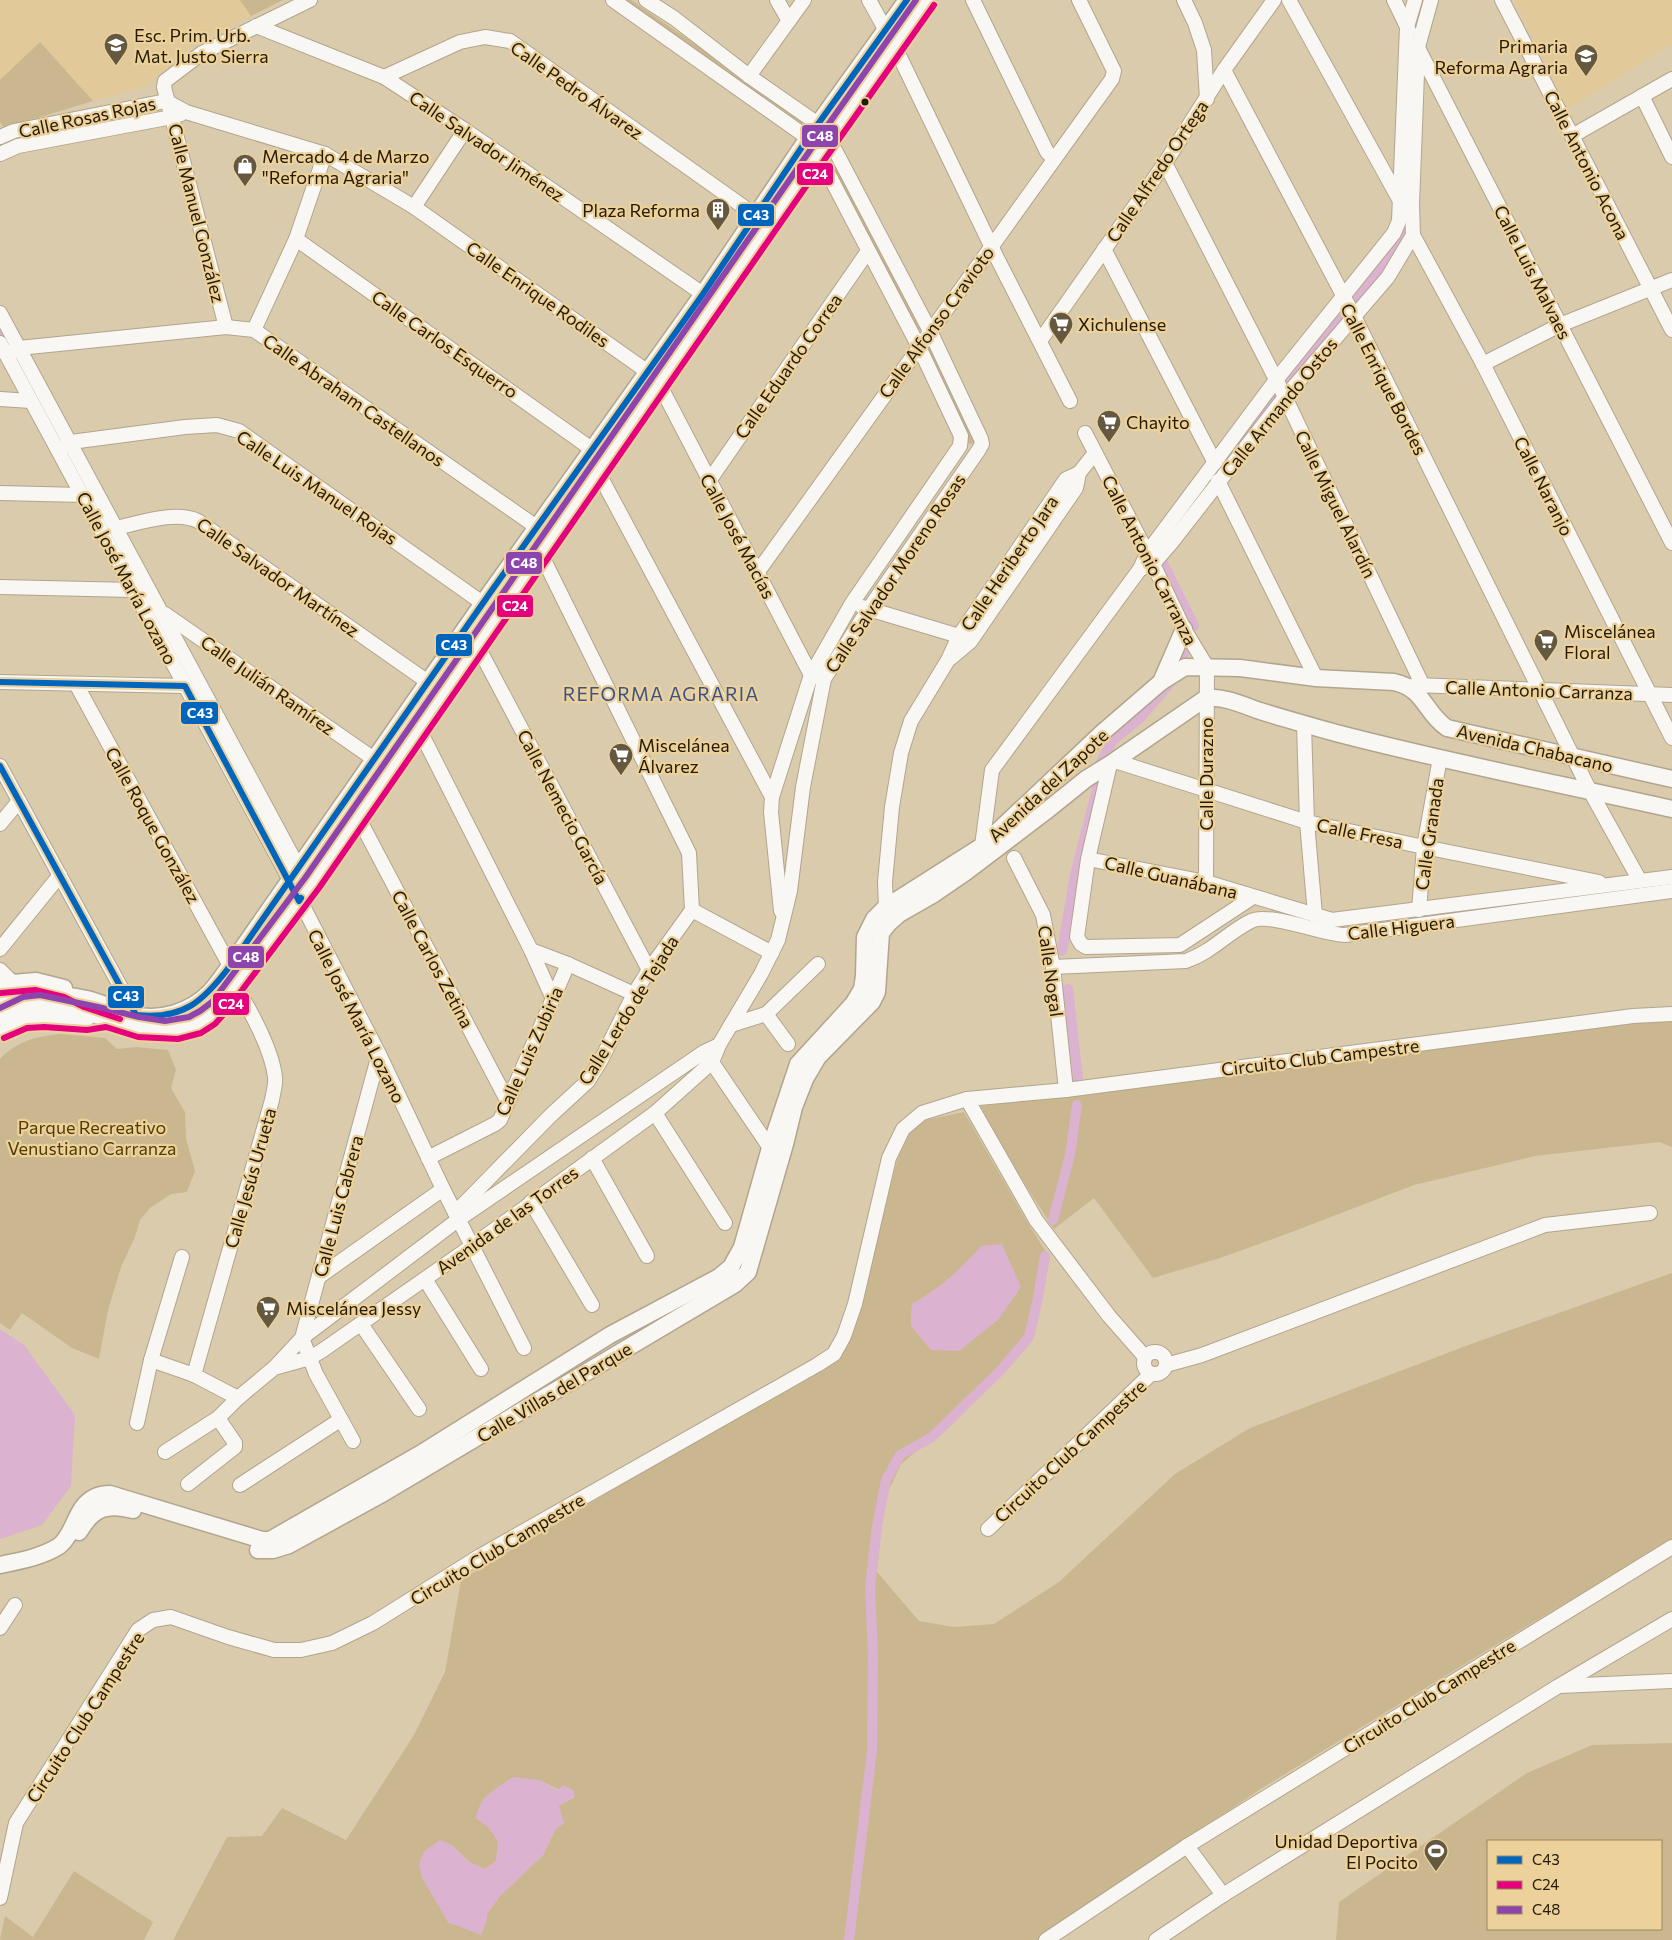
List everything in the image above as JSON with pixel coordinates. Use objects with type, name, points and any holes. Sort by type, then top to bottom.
[{"type":"main road","points":[[0,1018],[20,1008],[34,1004],[46,1004],[139,1028],[177,1030],[197,1024],[209,1017],[235,986],[304,894],[598,472],[703,294],[808,138],[886,32],[907,0]]},
{"type":"main road","points":[[7,983],[36,981],[66,989],[86,999],[136,1015],[168,1015],[183,1011],[209,993],[230,966],[483,602],[593,450],[654,378],[818,154],[927,0]]},
{"type":"main road","points":[[1161,682],[1184,629]]},
{"type":"main road","name":"Avenida del Zapote","points":[[893,910],[982,846],[1103,732],[1161,682],[1185,667],[1207,667]]},
{"type":"main road","points":[[1207,667],[1240,668],[1316,678],[1394,682],[1406,685]]},
{"type":"main road","name":"Avenida Chabacano","points":[[1406,685],[1417,693],[1439,723],[1447,728],[1672,779]]},
{"type":"main road","name":"Avenida Chabacano","points":[[1206,698],[1214,697],[1228,700],[1304,725],[1440,758],[1672,809]]},
{"type":"main road","name":"Avenida del Zapote","points":[[893,910],[934,894],[966,872],[1086,779],[1206,698]]},
{"type":"main road","name":"Calle Villas del Parque","points":[[0,1565],[31,1558],[58,1546],[64,1540],[84,1505],[95,1496],[110,1494],[262,1540],[270,1540],[420,1454],[610,1336],[719,1277],[731,1267],[742,1247],[770,1148],[798,1064],[853,1004],[862,989],[865,937],[874,920],[893,910]]},
{"type":"main road","name":"Calle Villas del Parque","points":[[0,1572],[49,1559],[63,1553],[72,1545],[87,1518],[98,1510],[116,1506],[252,1549],[274,1550],[289,1545],[380,1495],[735,1284],[748,1272],[794,1107],[805,1079],[818,1057],[872,1002],[878,992],[881,933],[888,924],[893,910]]},
{"type":"main road","points":[[0,1001],[33,994],[86,999]]},
{"type":"main road","points":[[0,1030],[25,1019],[44,1018],[87,1021],[106,1018]]},
{"type":"street","name":"Calle Rosas Rojas","points":[[0,136],[14,131],[166,101],[165,81],[202,53],[310,0]]},
{"type":"street","name":"Calle Salvador Moreno Rosas","points":[[613,0],[808,138],[918,347],[961,441],[956,453],[852,603],[818,677],[772,797]]},
{"type":"street","name":"Calle Salvador Moreno Rosas","points":[[646,0],[674,18],[749,76],[818,124],[930,331],[982,444],[868,610],[818,677],[790,891],[782,921]]},
{"type":"street","points":[[665,0],[674,18]]},
{"type":"street","points":[[777,0],[788,21]]},
{"type":"street","points":[[749,76],[804,0]]},
{"type":"street","points":[[869,0],[895,47],[991,246],[1070,401]]},
{"type":"street","points":[[973,0],[1048,152],[1054,159]]},
{"type":"street","name":"Calle Alfonso Cravioto","points":[[757,573],[1112,79],[1114,71],[1079,0]]},
{"type":"street","points":[[1184,0],[1196,23],[1204,50],[1207,99]]},
{"type":"street","name":"Calle Alfredo Ortega","points":[[1040,341],[1165,163],[1224,70],[1274,0]]},
{"type":"street","points":[[1290,0],[1399,200]]},
{"type":"street","name":"Calle Luis Malvaes","points":[[1394,0],[1672,543]]},
{"type":"street","name":"Calle Armando Ostos","points":[[1147,562],[1218,481],[1285,397],[1388,277],[1413,235],[1407,27],[1415,0]]},
{"type":"street","name":"Calle Armando Ostos","points":[[982,846],[992,770],[1147,562],[1215,463],[1276,380],[1394,233],[1399,221],[1399,200],[1410,85],[1431,0]]},
{"type":"street","name":"Calle Antonio Acona","points":[[1502,0],[1672,330]]},
{"type":"street","name":"Calle Salvador Jiménez","points":[[256,26],[384,77],[465,130],[703,294]]},
{"type":"street","name":"Calle Pedro Álvarez","points":[[384,77],[460,42],[485,37],[510,41],[755,215]]},
{"type":"street","name":"Calle Enrique Bordes","points":[[1224,70],[1342,297],[1354,316],[1589,790],[1640,881]]},
{"type":"street","points":[[1572,136],[1672,79]]},
{"type":"street","points":[[1642,96],[1672,157]]},
{"type":"street","name":"Calle Enrique Rodiles","points":[[166,101],[186,112],[324,154],[414,207],[654,378]]},
{"type":"street","name":"Calle Manuel González","points":[[166,101],[172,117],[226,327]]},
{"type":"street","points":[[172,117],[186,112]]},
{"type":"street","name":"Calle Rosas Rojas","points":[[2,152],[18,146],[172,117]]},
{"type":"street","points":[[414,207],[465,130]]},
{"type":"street","points":[[0,136],[2,152]]},
{"type":"street","points":[[254,330],[296,239],[324,154]]},
{"type":"street","name":"Calle Miguel Alardín","points":[[1165,163],[1285,397],[1423,686]]},
{"type":"street","name":"Calle Naranjo","points":[[1413,235],[1483,364],[1672,738]]},
{"type":"street","name":"Calle Carlos Esquerro","points":[[296,239],[593,450]]},
{"type":"street","points":[[1104,249],[1215,463]]},
{"type":"street","name":"Calle Eduardo Correa","points":[[709,481],[868,251]]},
{"type":"street","points":[[1483,364],[1560,325],[1672,280]]},
{"type":"street","name":"Calle José María Lozano","points":[[0,313],[10,350],[31,401],[82,495],[140,587],[162,612],[298,868],[304,894],[379,1054],[443,1189],[524,1348]]},
{"type":"street","name":"Calle Abraham Castellanos","points":[[10,350],[226,327],[254,330],[538,528]]},
{"type":"street","name":"Calle José María Lozano","points":[[10,350],[71,442],[116,528],[140,587],[185,686],[289,881],[304,894]]},
{"type":"street","name":"Calle José Macías","points":[[654,378],[757,573],[818,677]]},
{"type":"street","points":[[0,399],[31,401]]},
{"type":"street","name":"Calle Luis Manuel Rojas","points":[[58,450],[71,442],[217,424],[238,431],[498,614]]},
{"type":"street","name":"Calle Antonio Carranza","points":[[1086,434],[1147,562],[1207,667]]},
{"type":"street","name":"Calle Salvador Moreno Rosas","points":[[956,453],[970,461]]},
{"type":"street","name":"Calle Heriberto Jara","points":[[893,910],[885,882],[892,807],[900,753],[911,721],[948,660],[1076,488],[1079,473],[1095,453]]},
{"type":"street","points":[[598,472],[772,797],[771,812],[782,921]]},
{"type":"street","points":[[1218,481],[1316,678]]},
{"type":"street","points":[[0,493],[82,495]]},
{"type":"street","name":"Calle Salvador Martínez","points":[[116,528],[189,516],[428,682]]},
{"type":"street","points":[[541,554],[689,853],[692,910],[772,953]]},
{"type":"street","points":[[0,587],[140,587]]},
{"type":"street","points":[[852,603],[868,610],[965,639]]},
{"type":"street","name":"Calle Julián Ramírez","points":[[162,612],[374,759]]},
{"type":"street","name":"Calle Nemecio García","points":[[477,645],[649,970]]},
{"type":"street","name":"Calle Durazno","points":[[1206,882],[1207,667]]},
{"type":"street","points":[[0,682],[185,686]]},
{"type":"street","name":"Calle Roque González","points":[[76,684],[230,966]]},
{"type":"street","name":"Calle Antonio Carranza","points":[[1406,685],[1672,695]]},
{"type":"street","points":[[1304,725],[1307,822],[1315,915]]},
{"type":"street","points":[[419,729],[531,950],[553,999]]},
{"type":"street","name":"Calle Granada","points":[[1419,910],[1424,847],[1440,758]]},
{"type":"street","name":"Calle Fresa","points":[[1112,763],[1206,789],[1307,822],[1610,884]]},
{"type":"street","name":"Calle Nogal","points":[[1112,763],[1088,859],[1078,937],[1080,944],[1086,947],[1180,945],[1253,897]]},
{"type":"street","points":[[0,766],[136,1015]]},
{"type":"street","points":[[0,824],[19,801]]},
{"type":"street","name":"Calle Carlos Zetina","points":[[358,817],[508,1102]]},
{"type":"street","name":"Calle Nogal","points":[[1014,858],[1043,915],[1054,967],[1066,1090]]},
{"type":"street","name":"Calle Guanábana","points":[[1088,859],[1206,882],[1253,897]]},
{"type":"street","points":[[0,949],[60,875]]},
{"type":"street","name":"Calle Higuera","points":[[1253,897],[1332,920],[1672,877]]},
{"type":"street","name":"Calle Higuera","points":[[1054,967],[1186,962],[1200,956],[1252,920],[1266,917],[1331,934],[1345,935],[1672,891]]},
{"type":"street","name":"Calle Lerdo de Tejada","points":[[457,1216],[550,1116],[588,1081],[634,994],[692,910]]},
{"type":"street","name":"Avenida de las Torres","points":[[274,1368],[310,1358],[362,1324],[655,1113],[720,1045],[772,953],[778,940],[782,921]]},
{"type":"street","points":[[531,950],[568,964],[634,994]]},
{"type":"street","name":"Calle Luis Zubiria","points":[[428,1158],[500,1120],[568,964]]},
{"type":"street","points":[[731,1025],[766,1014],[818,964]]},
{"type":"street","points":[[0,970],[7,983]]},
{"type":"street","name":"Calle Jesús Urueta","points":[[194,1375],[272,1100],[275,1078],[270,1056],[244,1000],[235,986]]},
{"type":"street","points":[[766,1014],[788,1044]]},
{"type":"street","name":"Circuito Club Campestre","points":[[0,1898],[16,1823],[138,1630],[153,1620],[171,1617],[228,1637],[274,1650],[300,1650],[332,1643],[374,1623],[480,1556],[834,1354],[844,1336],[855,1304],[889,1158],[903,1130],[922,1113],[967,1099],[1066,1090],[1633,1016],[1672,1014]]},
{"type":"street","name":"Calle Luis Cabrera","points":[[302,1338],[379,1054]]},
{"type":"street","points":[[708,1057],[770,1148]]},
{"type":"street","name":"Avenida de las Torres","points":[[165,1452],[218,1418],[238,1398],[274,1368],[302,1338],[457,1216],[708,1057]]},
{"type":"street","name":"Circuito Club Campestre","points":[[967,1099],[1036,1220],[1109,1316],[1145,1357]]},
{"type":"street","points":[[655,1113],[725,1223]]},
{"type":"street","points":[[592,1158],[647,1256]]},
{"type":"street","points":[[320,1276],[443,1189]]},
{"type":"street","points":[[531,1202],[592,1305]]},
{"type":"street","points":[[1166,1365],[1163,1355],[1158,1353],[1153,1352],[1145,1357],[1144,1365],[1148,1372],[1151,1374],[1161,1373],[1166,1365],[1202,1354],[1545,1225],[1650,1212]]},
{"type":"street","points":[[138,1423],[151,1360],[182,1257]]},
{"type":"street","points":[[425,1279],[482,1369]]},
{"type":"street","points":[[362,1324],[419,1409]]},
{"type":"street","points":[[302,1338],[340,1420],[353,1441]]},
{"type":"street","points":[[151,1360],[194,1375],[238,1398]]},
{"type":"street","name":"Circuito Club Campestre","points":[[988,1529],[1151,1374]]},
{"type":"street","points":[[188,1484],[235,1447],[235,1443],[218,1418]]},
{"type":"street","points":[[240,1485],[340,1420]]},
{"type":"street","name":"Circuito Club Campestre","points":[[1046,1940],[1187,1846],[1672,1547]]},
{"type":"street","points":[[0,1628],[15,1605]]},
{"type":"street","points":[[1156,1940],[1222,1895],[1557,1687],[1672,1619]]},
{"type":"street","points":[[1557,1687],[1672,1681]]},
{"type":"street","points":[[1187,1846],[1222,1895]]},
{"type":"shaded area","name":"Esc. Prim. Urb. Mat. Justo Sierra","points":[[0,0],[240,0],[251,16],[194,45],[146,86],[93,101],[40,42],[0,80]]},
{"type":"shaded area","name":"Primaria Reforma Agraria","points":[[1514,0],[1672,0],[1672,44],[1568,109]]},
{"type":"shaded area","points":[[1002,1244],[1021,1287],[998,1320],[959,1351],[931,1350],[911,1326],[912,1304],[950,1278],[981,1246]]},
{"type":"shaded area","points":[[0,1329],[24,1345],[75,1415],[71,1486],[42,1525],[0,1539]]},
{"type":"shaded area","points":[[514,1777],[539,1780],[558,1790],[563,1785],[573,1790],[575,1796],[559,1806],[564,1823],[555,1830],[543,1855],[499,1897],[487,1914],[487,1920],[481,1935],[448,1922],[422,1878],[419,1864],[424,1851],[440,1840],[452,1845],[469,1862],[485,1869],[496,1861],[498,1841],[488,1827],[476,1818],[485,1798]]},
{"type":"green space","points":[[240,0],[283,0],[251,16]]},
{"type":"green space","points":[[621,0],[631,0],[805,120],[800,126]]},
{"type":"green space","points":[[40,42],[93,101],[4,128],[0,122],[0,80]]},
{"type":"green space","points":[[834,159],[921,328],[915,336],[828,168]]},
{"type":"green space","points":[[927,340],[978,443],[969,444],[921,348]]},
{"type":"green space","points":[[1654,1021],[1672,1021],[1672,1147],[1659,1142],[1535,1156],[1414,1185],[1220,1258],[1153,1278],[1094,1198],[1054,1229],[978,1112],[978,1108],[982,1106]]},
{"type":"green space","name":"Parque Recreativo Venustiano Carranza","points":[[60,1034],[105,1038],[117,1049],[136,1047],[168,1050],[176,1070],[171,1088],[185,1112],[186,1139],[195,1171],[187,1192],[171,1194],[150,1208],[140,1220],[135,1237],[121,1267],[108,1310],[99,1359],[72,1348],[22,1313],[10,1330],[0,1323],[0,1059],[28,1040]]},
{"type":"green space","points":[[964,1112],[1050,1258],[1030,1338],[988,1387],[941,1431],[901,1464],[884,1500],[877,1572],[919,1621],[954,1627],[994,1624],[1059,1582],[1175,1474],[1250,1428],[1471,1344],[1672,1273],[1672,1540],[1527,1626],[1259,1790],[1039,1940],[173,1940],[227,1837],[262,1836],[282,1808],[346,1840],[414,1735],[445,1672],[461,1580],[829,1361],[863,1288],[898,1158],[911,1130],[926,1120]],"holes":[[[981,1246],[911,1326],[912,1304],[950,1278]],[[539,1780],[575,1797],[558,1806],[555,1830],[543,1855],[499,1897],[487,1914],[457,1925],[448,1922],[440,1906],[452,1845],[469,1862],[485,1869],[496,1861],[498,1841],[489,1827],[476,1818]]]},
{"type":"green space","name":"Unidad Deportiva El Pocito","points":[[1672,1743],[1672,1940],[1336,1940],[1339,1902],[1527,1773],[1592,1745]]},
{"type":"green space","points":[[74,1871],[153,1922],[144,1940],[0,1940],[5,1916],[33,1937]]},
{"type":"waterway","points":[[1417,19],[1423,0]]},
{"type":"waterway","points":[[1288,381],[1393,251],[1402,234],[1405,217]]},
{"type":"waterway","points":[[0,328],[15,356]]},
{"type":"waterway","points":[[1200,494],[1272,400]]},
{"type":"waterway","points":[[1157,551],[1194,626]]},
{"type":"waterway","points":[[1181,662],[1186,645]]},
{"type":"waterway","points":[[1101,762],[1113,740],[1140,718],[1171,682]]},
{"type":"waterway","points":[[1062,951],[1075,875],[1098,785]]},
{"type":"waterway","points":[[1068,989],[1078,1078]]},
{"type":"waterway","points":[[1053,1220],[1070,1155],[1077,1105]]},
{"type":"waterway","points":[[849,1940],[872,1751],[873,1656],[870,1587],[877,1526],[886,1480],[900,1455],[932,1437],[1001,1370],[1029,1337],[1045,1256]]},
{"type":"transit line","name":"C43","points":[[0,766],[136,1015],[167,1015],[190,1006],[201,999],[211,990],[230,966],[490,593],[703,294],[808,138],[907,0]]},
{"type":"transit line","name":"C48","points":[[0,1008],[23,997],[40,995],[165,1021],[189,1017],[212,1002],[305,878],[916,0]]},
{"type":"transit line","name":"C24","points":[[4,1038],[27,1028],[44,1027],[87,1030],[106,1027],[138,1037],[178,1039],[201,1033],[215,1024],[319,888],[934,5]]},
{"type":"transit line","name":"C43","points":[[0,682],[185,686],[299,901],[301,898]]},
{"type":"transit line","name":"C24","points":[[1,993],[35,990],[64,997],[84,1007],[120,1019]]},
{"type":"place","name":"Esc. Prim. Urb. Mat. Justo Sierra","points":[[116,66]]},
{"type":"place","name":"Primaria Reforma Agraria","points":[[1586,77]]},
{"type":"place","name":"Mercado 4 de Marzo \"Reforma Agraria\"","points":[[245,187]]},
{"type":"place","name":"Plaza Reforma","points":[[718,231]]},
{"type":"place","name":"Xichulense","points":[[1061,345]]},
{"type":"place","name":"Chayito","points":[[1109,443]]},
{"type":"place","name":"Miscelánea Floral","points":[[1546,662]]},
{"type":"place","name":"Miscelánea Álvarez","points":[[621,776]]},
{"type":"place","name":"Miscelánea Jessy","points":[[268,1329]]},
{"type":"place","name":"Unidad Deportiva El Pocito","points":[[1436,1872]]},
{"type":"district","name":"REFORMA AGRARIA","points":[[661,693]]}]
